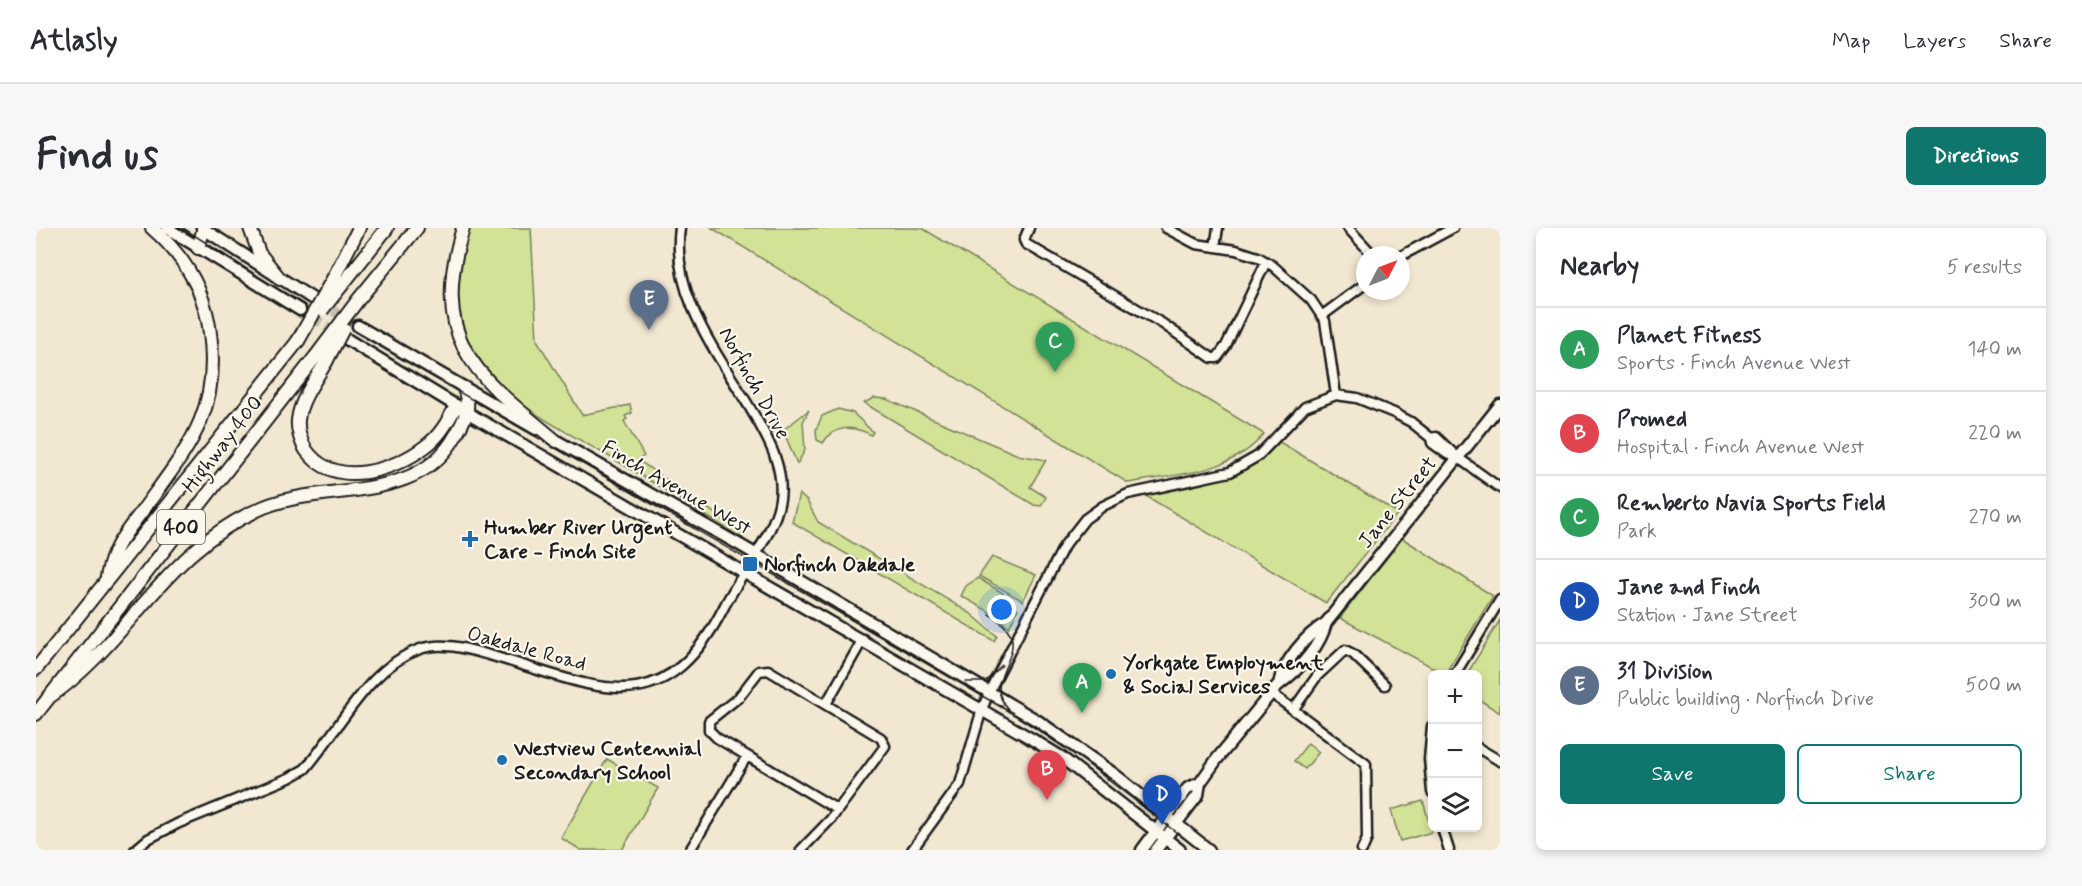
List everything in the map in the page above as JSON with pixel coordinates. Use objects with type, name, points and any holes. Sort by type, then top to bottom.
[{"type":"highway","points":[[106,581],[112,552],[180,458],[207,409],[214,377],[212,345],[205,303],[188,268],[172,247],[152,228]]},
{"type":"highway","points":[[198,248],[203,228]]},
{"type":"highway","points":[[250,228],[259,253],[280,279]]},
{"type":"highway","points":[[338,281],[359,228]]},
{"type":"highway","name":"Highway 400","points":[[36,669],[298,341],[338,281],[387,228]]},
{"type":"highway","points":[[417,228],[358,300],[321,359],[298,420],[301,442],[312,459],[328,468],[349,474],[366,472],[409,457],[426,446],[440,432],[456,406]]},
{"type":"highway","points":[[463,228],[451,279],[456,326],[466,353],[490,386],[556,441]]},
{"type":"highway","name":"Highway 400","points":[[36,714],[321,359]]},
{"type":"highway","points":[[48,698],[78,677],[145,600],[195,548],[226,526],[276,504],[403,480],[441,455],[453,441],[468,413],[465,388]]},
{"type":"main road","points":[[167,228],[300,310]]},
{"type":"main road","points":[[203,228],[313,298]]},
{"type":"main road","name":"Finch Avenue West","points":[[358,326],[755,554],[989,692],[1079,748],[1209,850]]},
{"type":"main road","name":"Finch Avenue West","points":[[348,340],[456,406],[863,639],[1061,757],[1180,850]]},
{"type":"main road","name":"Jane Street","points":[[1156,850],[1198,795],[1200,783],[1271,693],[1279,684],[1290,678],[1314,630],[1326,623],[1500,405]]},
{"type":"main road","name":"Jane Street","points":[[1142,850],[1188,788],[1200,783]]},
{"type":"street","name":"Norfinch Drive","points":[[680,228],[678,255],[691,306],[776,458],[781,479],[780,500],[745,571]]},
{"type":"street","points":[[1029,228],[1024,240],[1026,244],[1163,324],[1212,358],[1217,358],[1226,346],[1266,262]]},
{"type":"street","points":[[1166,228],[1189,241],[1251,254],[1266,262],[1303,292],[1323,315],[1336,395]]},
{"type":"street","points":[[1215,247],[1218,228]]},
{"type":"street","points":[[1348,228],[1365,246]]},
{"type":"street","points":[[1410,251],[1453,228]]},
{"type":"street","points":[[1323,315],[1356,291]]},
{"type":"street","points":[[912,850],[960,784],[989,692],[1064,546],[1085,519],[1103,506],[1128,494],[1213,478],[1237,469],[1258,456],[1305,407],[1336,395],[1358,398],[1394,413],[1431,438],[1432,443],[1447,454],[1458,457],[1500,488]]},
{"type":"street","name":"Oakdale Road","points":[[135,850],[159,832],[289,778],[305,769],[377,676],[399,659],[422,648],[465,648],[612,690],[647,686],[678,671],[710,634],[745,571]]},
{"type":"street","points":[[1458,670],[1500,600]]},
{"type":"street","points":[[826,704],[863,639]]},
{"type":"street","points":[[1293,710],[1317,676],[1345,650],[1353,654],[1385,685]]},
{"type":"street","points":[[801,850],[838,810],[885,746],[880,738],[826,704],[768,670],[759,670],[739,697],[709,721],[708,725],[712,734],[838,810]]},
{"type":"street","points":[[1271,693],[1366,764],[1367,839],[1362,850]]},
{"type":"street","points":[[1482,750],[1500,761]]},
{"type":"street","points":[[690,850],[747,756]]},
{"type":"street","points":[[1443,832],[1449,850]]},
{"type":"green space","points":[[469,228],[531,228],[537,340],[582,415],[630,405],[632,413],[625,416],[627,419],[624,421],[644,456],[638,460],[746,535],[742,538],[633,470],[539,416],[486,373],[466,341],[458,309],[460,260]]},
{"type":"green space","points":[[712,228],[922,228],[1264,434],[1251,447],[1219,465],[1183,474],[1128,483]]},
{"type":"green space","points":[[874,398],[886,399],[1018,455],[1046,460],[1030,487],[1046,497],[1041,506],[1034,505],[864,403]]},
{"type":"green space","points":[[838,409],[853,413],[873,432],[871,435],[845,428],[833,432],[823,443],[817,440],[816,430],[822,416]]},
{"type":"green space","points":[[809,410],[803,422],[805,450],[797,464],[783,430]]},
{"type":"green space","points":[[1278,441],[1398,513],[1326,603],[1146,496],[1201,485],[1233,474],[1264,455]]},
{"type":"green space","points":[[799,494],[807,501],[818,522],[970,613],[997,636],[994,641],[792,522]]},
{"type":"green space","points":[[1402,538],[1493,596],[1447,670],[1438,670],[1340,618]]},
{"type":"green space","points":[[992,557],[1036,575],[1023,601],[979,576]]},
{"type":"green space","points":[[978,578],[1011,598],[1009,603],[1018,609],[1009,627],[997,616],[961,596],[966,586]]},
{"type":"green space","points":[[1500,620],[1500,713],[1482,702],[1482,670],[1469,670]]},
{"type":"green space","points":[[1308,743],[1319,752],[1305,769],[1294,761]]},
{"type":"green space","points":[[607,759],[658,788],[622,850],[581,850],[561,838]]},
{"type":"green space","points":[[1423,801],[1428,818],[1428,832],[1432,832],[1400,841],[1391,810]]},
{"type":"tunnel","points":[[320,303],[358,326]]},
{"type":"tunnel","points":[[300,310],[341,335]]},
{"type":"tram line","points":[[183,228],[306,307]]},
{"type":"tram line","points":[[354,331],[1015,715],[1081,759],[1199,850]]},
{"type":"tram line","points":[[989,614],[1005,626],[1012,638],[1012,649],[1000,684],[1000,696],[1008,709]]},
{"type":"tram line","points":[[965,682],[985,682],[1002,665]]},
{"type":"place","name":"31 Division","points":[[649,330]]},
{"type":"place","name":"Remberto Navia Sports Field","points":[[1055,372]]},
{"type":"place","name":"Humber River Urgent Care - Finch Site","points":[[470,539]]},
{"type":"place","name":"Norfinch Oakdale","points":[[750,564]]},
{"type":"place","name":"Yorkgate Employment & Social Services","points":[[1111,674]]},
{"type":"place","name":"Planet Fitness","points":[[1082,713]]},
{"type":"place","name":"Westview Centennial Secondary School","points":[[502,760]]},
{"type":"place","name":"Promed","points":[[1047,800]]},
{"type":"place","name":"Jane and Finch","points":[[1162,825]]}]
